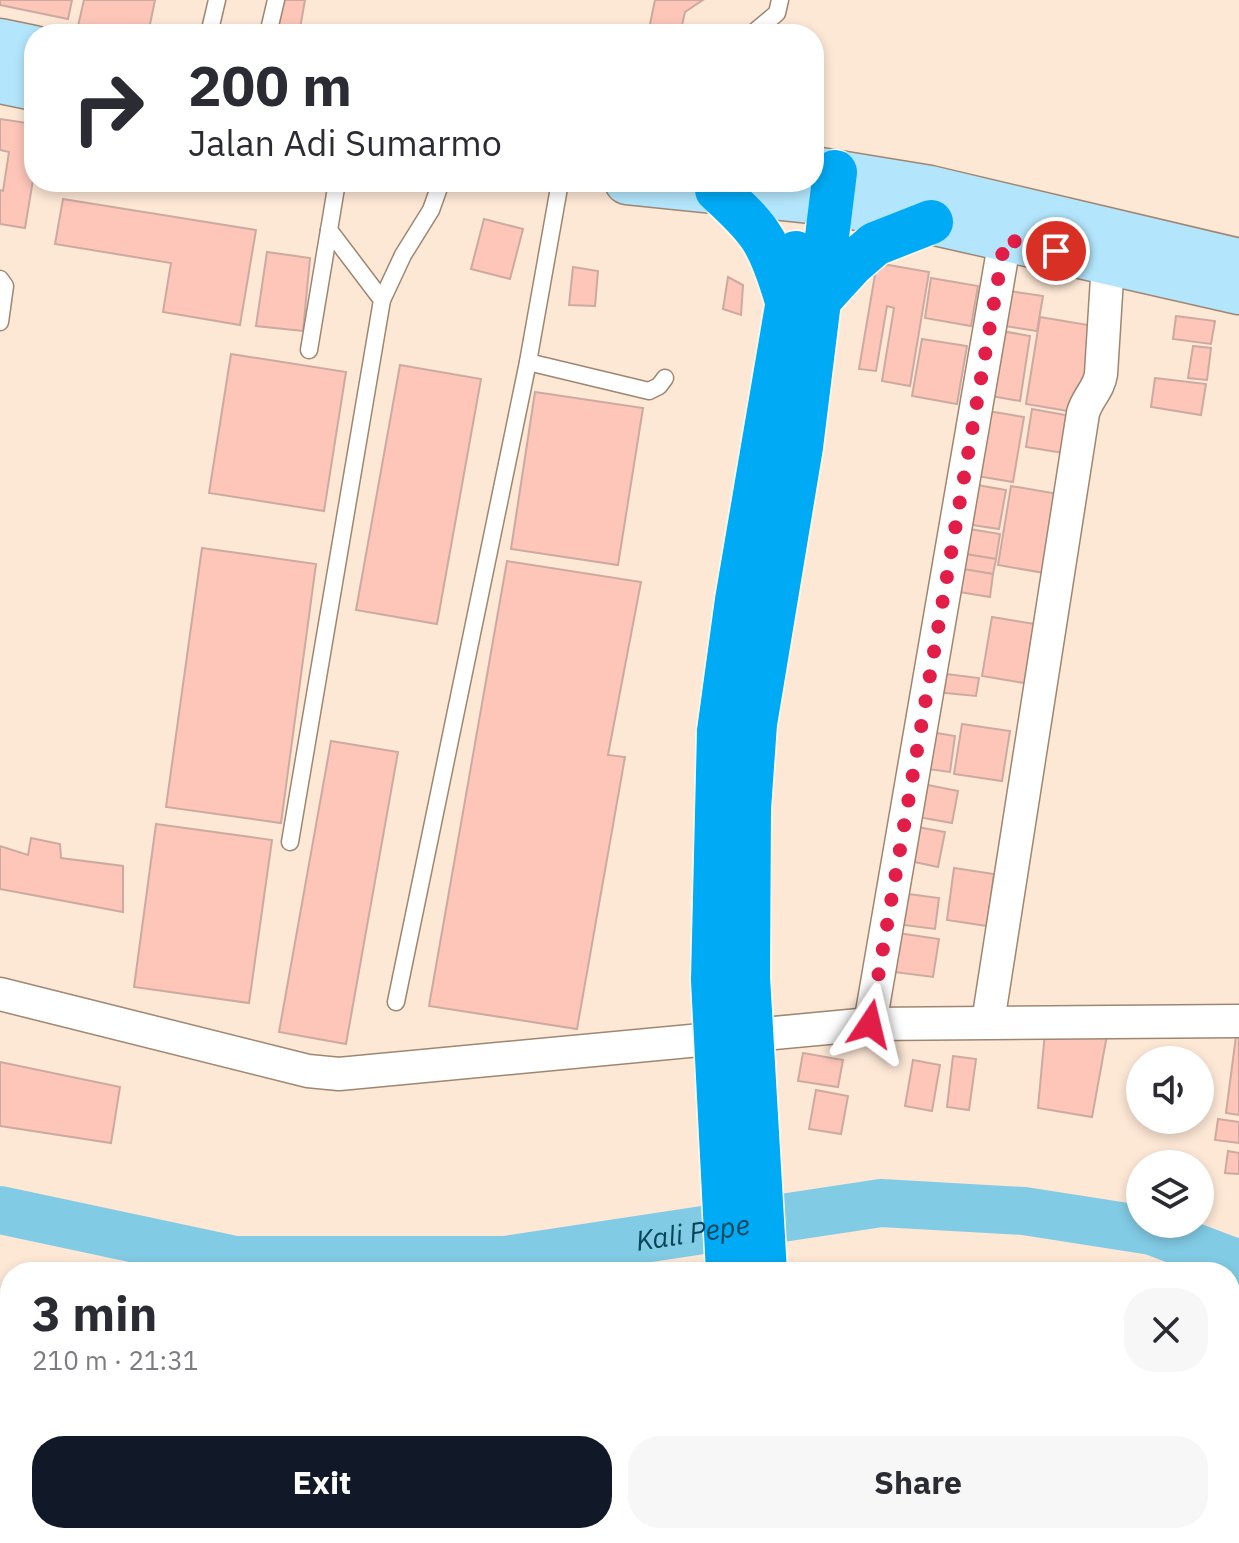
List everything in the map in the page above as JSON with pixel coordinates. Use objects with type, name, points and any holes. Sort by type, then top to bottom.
[{"type":"highway","points":[[719,192],[763,236],[775,260],[804,302]]},
{"type":"highway","points":[[728,1262],[730,979],[755,724],[801,447],[804,302],[817,192]]},
{"type":"highway","points":[[804,302],[875,244],[931,222]]},
{"type":"highway","points":[[730,979],[764,1262]]},
{"type":"main road","points":[[0,41],[24,46]]},
{"type":"main road","points":[[0,81],[24,86]]},
{"type":"main road","points":[[824,185],[930,188],[1239,261]]},
{"type":"main road","points":[[824,187],[931,222],[1239,292]]},
{"type":"street","points":[[870,1024],[1005,239]]},
{"type":"street","points":[[988,1022],[1083,413],[1100,384],[1108,262]]},
{"type":"street","points":[[0,994],[308,1071],[339,1074],[870,1024],[1239,1021]]},
{"type":"lane","points":[[211,24],[217,0]]},
{"type":"lane","points":[[270,24],[276,0]]},
{"type":"lane","points":[[762,24],[779,6]]},
{"type":"lane","points":[[309,350],[335,192]]},
{"type":"lane","points":[[290,842],[382,300],[403,255],[431,210],[437,192]]},
{"type":"lane","points":[[396,1002],[528,362],[558,192]]},
{"type":"lane","points":[[329,230],[382,300]]},
{"type":"lane","points":[[0,279],[5,286],[5,296],[0,322]]},
{"type":"lane","points":[[528,362],[649,391],[659,386],[665,378]]},
{"type":"building","points":[[0,0],[72,0],[68,19],[0,5]]},
{"type":"building","points":[[84,0],[155,0],[150,24],[78,24]]},
{"type":"building","points":[[283,0],[305,0],[301,24],[279,24]]},
{"type":"building","points":[[655,0],[703,0],[685,12],[682,24],[650,24]]},
{"type":"building","points":[[0,119],[24,123],[24,192],[31,192],[25,228],[0,224],[0,190],[3,191],[9,152],[0,150]]},
{"type":"building","points":[[63,199],[256,230],[240,325],[163,312],[171,263],[55,244]]},
{"type":"building","points":[[484,219],[523,229],[510,279],[471,269]]},
{"type":"building","points":[[267,252],[310,258],[303,331],[256,326]]},
{"type":"building","points":[[877,263],[929,272],[910,386],[882,381],[894,308],[887,306],[876,371],[859,369]]},
{"type":"building","points":[[573,267],[598,271],[595,306],[569,305]]},
{"type":"building","points":[[728,277],[743,285],[741,315],[723,309]]},
{"type":"building","points":[[931,278],[978,286],[971,326],[925,318]]},
{"type":"building","points":[[997,289],[1043,296],[1037,331],[991,324]]},
{"type":"building","points":[[1176,316],[1215,321],[1211,344],[1173,339]]},
{"type":"building","points":[[1040,317],[1094,326],[1080,413],[1026,404]]},
{"type":"building","points":[[996,330],[1030,336],[1020,401],[985,395]]},
{"type":"building","points":[[922,339],[967,346],[957,404],[912,396]]},
{"type":"building","points":[[1193,346],[1211,348],[1207,380],[1188,378]]},
{"type":"building","points":[[231,354],[346,372],[324,511],[209,493]]},
{"type":"building","points":[[400,365],[481,379],[437,624],[356,610]]},
{"type":"building","points":[[1155,378],[1206,384],[1201,415],[1151,407]]},
{"type":"building","points":[[535,392],[643,408],[618,565],[511,549]]},
{"type":"building","points":[[976,409],[1024,417],[1013,482],[965,474]]},
{"type":"building","points":[[1032,409],[1071,416],[1064,453],[1026,447]]},
{"type":"building","points":[[966,483],[1006,490],[999,529],[959,523]]},
{"type":"building","points":[[1011,486],[1064,495],[1050,574],[998,565]]},
{"type":"building","points":[[958,527],[1000,534],[996,559],[953,552]]},
{"type":"building","points":[[202,548],[316,564],[281,823],[166,807]]},
{"type":"building","points":[[953,552],[996,559],[993,574],[951,567]]},
{"type":"building","points":[[507,561],[641,582],[608,755],[625,757],[577,1029],[429,1006]]},
{"type":"building","points":[[951,567],[993,574],[990,597],[947,590]]},
{"type":"building","points":[[992,617],[1041,625],[1030,684],[982,676]]},
{"type":"building","points":[[938,673],[979,678],[976,696],[936,692]]},
{"type":"building","points":[[962,724],[1010,731],[1002,781],[954,774]]},
{"type":"building","points":[[925,731],[955,736],[950,772],[920,768]]},
{"type":"building","points":[[331,741],[398,752],[346,1044],[279,1032]]},
{"type":"building","points":[[913,782],[958,791],[952,823],[907,815]]},
{"type":"building","points":[[156,824],[272,840],[249,1003],[134,987]]},
{"type":"building","points":[[912,826],[945,832],[938,867],[905,860]]},
{"type":"building","points":[[31,838],[60,844],[61,858],[123,866],[123,912],[0,889],[0,846],[28,855]]},
{"type":"building","points":[[954,868],[994,874],[987,926],[947,920]]},
{"type":"building","points":[[901,893],[939,898],[935,929],[896,924]]},
{"type":"building","points":[[891,932],[939,939],[933,977],[886,971]]},
{"type":"building","points":[[1045,1032],[1107,1035],[1092,1117],[1038,1108]]},
{"type":"building","points":[[1236,1036],[1239,1037],[1239,1115],[1226,1113]]},
{"type":"building","points":[[803,1053],[843,1060],[838,1087],[798,1081]]},
{"type":"building","points":[[953,1056],[976,1059],[969,1110],[947,1107]]},
{"type":"building","points":[[913,1060],[940,1065],[932,1111],[905,1106]]},
{"type":"building","points":[[0,1062],[120,1087],[111,1143],[0,1126]]},
{"type":"building","points":[[816,1090],[848,1096],[841,1134],[809,1129]]},
{"type":"building","points":[[1218,1119],[1239,1122],[1239,1143],[1215,1140]]},
{"type":"building","points":[[1228,1151],[1239,1153],[1239,1174],[1225,1173]]},
{"type":"waterway","name":"Kali Pepe","points":[[0,1210],[235,1260],[505,1260],[881,1203],[1024,1211],[1152,1231],[1234,1262]]},
{"type":"route","points":[[870,1024],[1005,239],[1056,251]]}]
